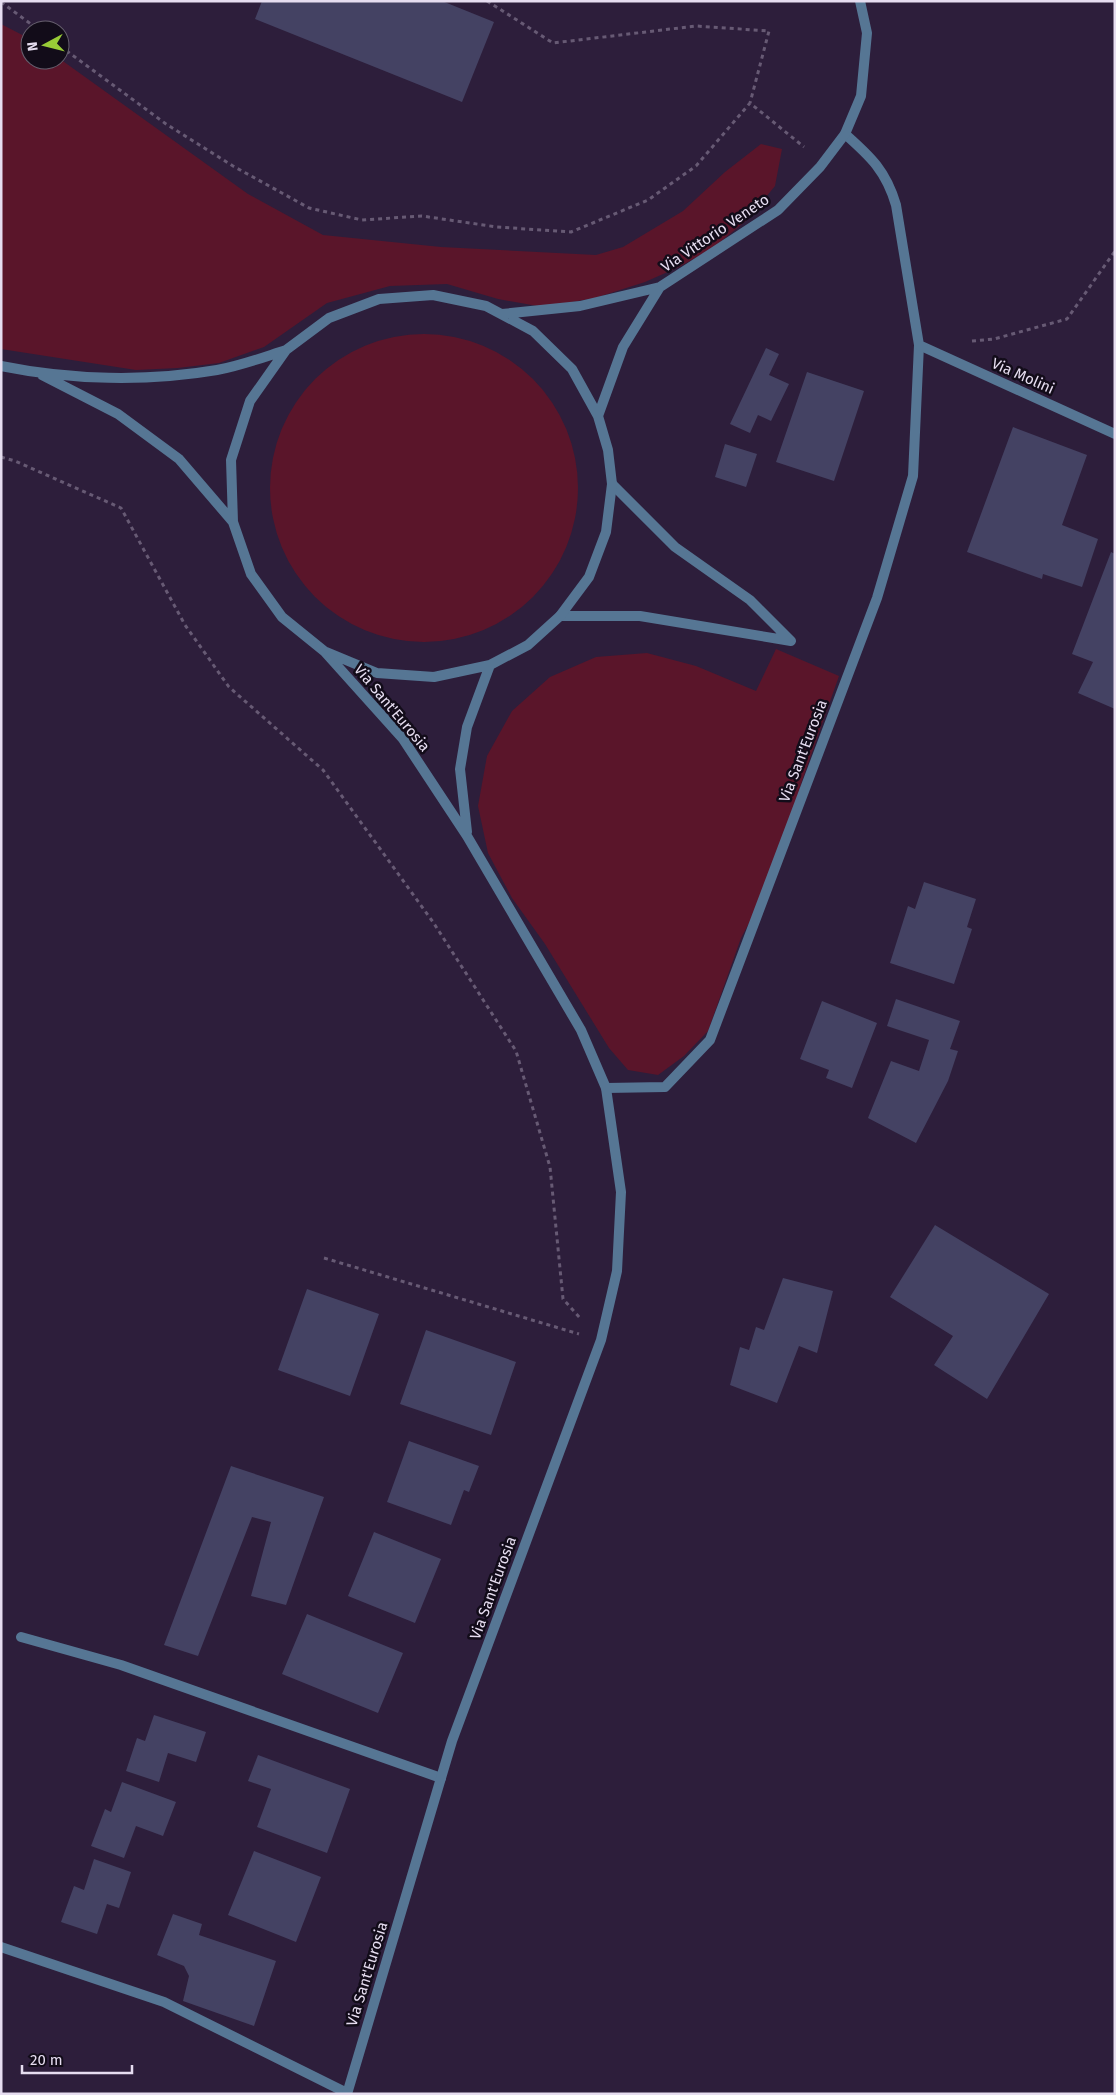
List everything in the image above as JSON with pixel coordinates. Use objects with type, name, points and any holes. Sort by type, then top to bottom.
[{"type":"street","name":"Via Vittorio Veneto","points":[[501,314],[580,306],[660,287],[778,210],[820,167],[845,134],[861,96],[867,33],[860,1]]},
{"type":"street","points":[[845,134],[880,167],[890,185],[896,205],[919,345]]},
{"type":"street","name":"Via Vittorio Veneto","points":[[598,416],[623,347],[660,287]]},
{"type":"street","points":[[433,295],[486,306],[501,314],[533,331],[572,369],[598,416],[608,450],[612,484],[606,532],[589,577],[560,616],[528,645],[490,665],[434,677],[377,673],[324,651],[282,618],[251,574],[233,522],[231,460],[250,401],[286,350],[329,318],[379,299],[433,295]]},
{"type":"street","name":"Via Molini","points":[[919,345],[1115,434]]},
{"type":"street","name":"Via Sant'Eurosia","points":[[606,1088],[665,1087],[710,1040],[877,598],[913,476],[919,345]]},
{"type":"street","points":[[1,366],[39,374],[154,376],[218,370],[286,350]]},
{"type":"street","points":[[39,374],[118,414],[179,459],[233,522]]},
{"type":"street","points":[[560,616],[640,616],[791,641],[750,600],[675,547],[612,484]]},
{"type":"street","name":"Via Sant'Eurosia","points":[[1,1947],[164,2002],[347,2093],[452,1741],[601,1340],[617,1271],[621,1192],[606,1088],[581,1030],[467,836],[403,739],[324,651]]},
{"type":"street","name":"Via Sant'Eurosia","points":[[467,836],[460,769],[467,727],[490,665]]},
{"type":"street","points":[[21,1637],[121,1665],[441,1778]]},
{"type":"path","points":[[70,53],[166,124],[233,166],[309,208],[362,220],[422,216],[497,227],[572,232],[648,200],[696,166],[750,103],[769,31],[696,26],[553,43],[487,1]]},
{"type":"path","points":[[1,2],[25,20]]},
{"type":"path","points":[[750,103],[804,148],[820,167]]},
{"type":"path","points":[[966,341],[994,339],[1067,319],[1115,251]]},
{"type":"path","points":[[1,457],[15,460],[121,508],[185,625],[228,687],[323,770],[433,922],[516,1051],[550,1167],[563,1299],[601,1340]]},
{"type":"path","points":[[324,1258],[601,1340]]},
{"type":"shaded area","points":[[1,24],[20,34],[20,70],[70,70],[70,66],[248,194],[323,235],[441,247],[596,255],[623,247],[683,211],[725,172],[761,144],[782,149],[775,186],[747,220],[713,248],[679,267],[645,282],[595,298],[543,307],[498,299],[447,284],[390,286],[327,303],[264,347],[219,363],[178,368],[136,370],[1,349]]},
{"type":"shaded area","points":[[409,334],[439,334],[469,340],[497,352],[522,369],[543,390],[560,415],[572,443],[578,473],[578,503],[567,547],[552,574],[533,597],[510,616],[483,631],[439,642],[409,642],[379,636],[351,624],[326,607],[305,586],[288,561],[276,533],[270,503],[270,473],[276,443],[288,415],[305,390],[326,369],[351,352],[379,340]]},
{"type":"shaded area","points":[[776,649],[839,676],[802,781],[771,882],[741,938],[708,1031],[684,1056],[658,1075],[628,1070],[609,1048],[545,944],[512,898],[488,853],[478,806],[487,756],[512,711],[550,677],[596,657],[647,653],[696,666],[756,691]]},
{"type":"building","points":[[262,1],[442,1],[494,22],[462,102],[255,19]]},
{"type":"building","points":[[766,348],[779,354],[769,375],[789,384],[771,421],[758,415],[750,433],[730,424]]},
{"type":"building","points":[[807,372],[864,391],[834,481],[776,462]]},
{"type":"building","points":[[1013,427],[1087,455],[1062,525],[1098,539],[1082,587],[1043,574],[1042,579],[967,552]]},
{"type":"building","points":[[725,444],[757,454],[746,487],[715,477]]},
{"type":"building","points":[[1111,552],[1115,554],[1115,709],[1078,693],[1093,662],[1072,654]]},
{"type":"building","points":[[924,882],[976,899],[967,927],[972,929],[954,984],[890,963],[908,906],[915,909]]},
{"type":"building","points":[[896,999],[960,1021],[950,1049],[958,1051],[948,1081],[916,1143],[868,1118],[891,1061],[919,1071],[929,1040],[887,1026]]},
{"type":"building","points":[[822,1001],[877,1023],[852,1088],[826,1078],[829,1070],[800,1059]]},
{"type":"building","points":[[935,1225],[1049,1294],[987,1399],[934,1365],[953,1336],[890,1297]]},
{"type":"building","points":[[783,1278],[833,1291],[817,1353],[799,1346],[777,1403],[730,1385],[740,1347],[749,1350],[756,1327],[764,1330]]},
{"type":"building","points":[[307,1289],[379,1314],[350,1396],[278,1370]]},
{"type":"building","points":[[426,1330],[516,1362],[491,1435],[400,1404]]},
{"type":"building","points":[[409,1441],[479,1466],[469,1492],[464,1490],[451,1525],[387,1502]]},
{"type":"building","points":[[231,1466],[324,1497],[286,1605],[251,1596],[271,1522],[252,1517],[198,1656],[164,1645]]},
{"type":"building","points":[[374,1532],[441,1559],[415,1623],[348,1596]]},
{"type":"building","points":[[307,1614],[403,1653],[378,1713],[282,1674]]},
{"type":"building","points":[[154,1715],[206,1732],[196,1762],[168,1753],[159,1782],[126,1771],[137,1738],[145,1741]]},
{"type":"building","points":[[258,1755],[350,1789],[327,1853],[257,1827],[271,1789],[248,1781]]},
{"type":"building","points":[[122,1782],[176,1802],[163,1836],[136,1826],[124,1858],[91,1846],[105,1809],[111,1812]]},
{"type":"building","points":[[254,1851],[321,1877],[296,1942],[228,1915]]},
{"type":"building","points":[[94,1859],[131,1872],[119,1908],[107,1904],[97,1934],[61,1922],[74,1886],[84,1890]]},
{"type":"building","points":[[173,1914],[202,1924],[199,1935],[276,1961],[254,2026],[183,2001],[189,1976],[184,1966],[157,1955]]}]
